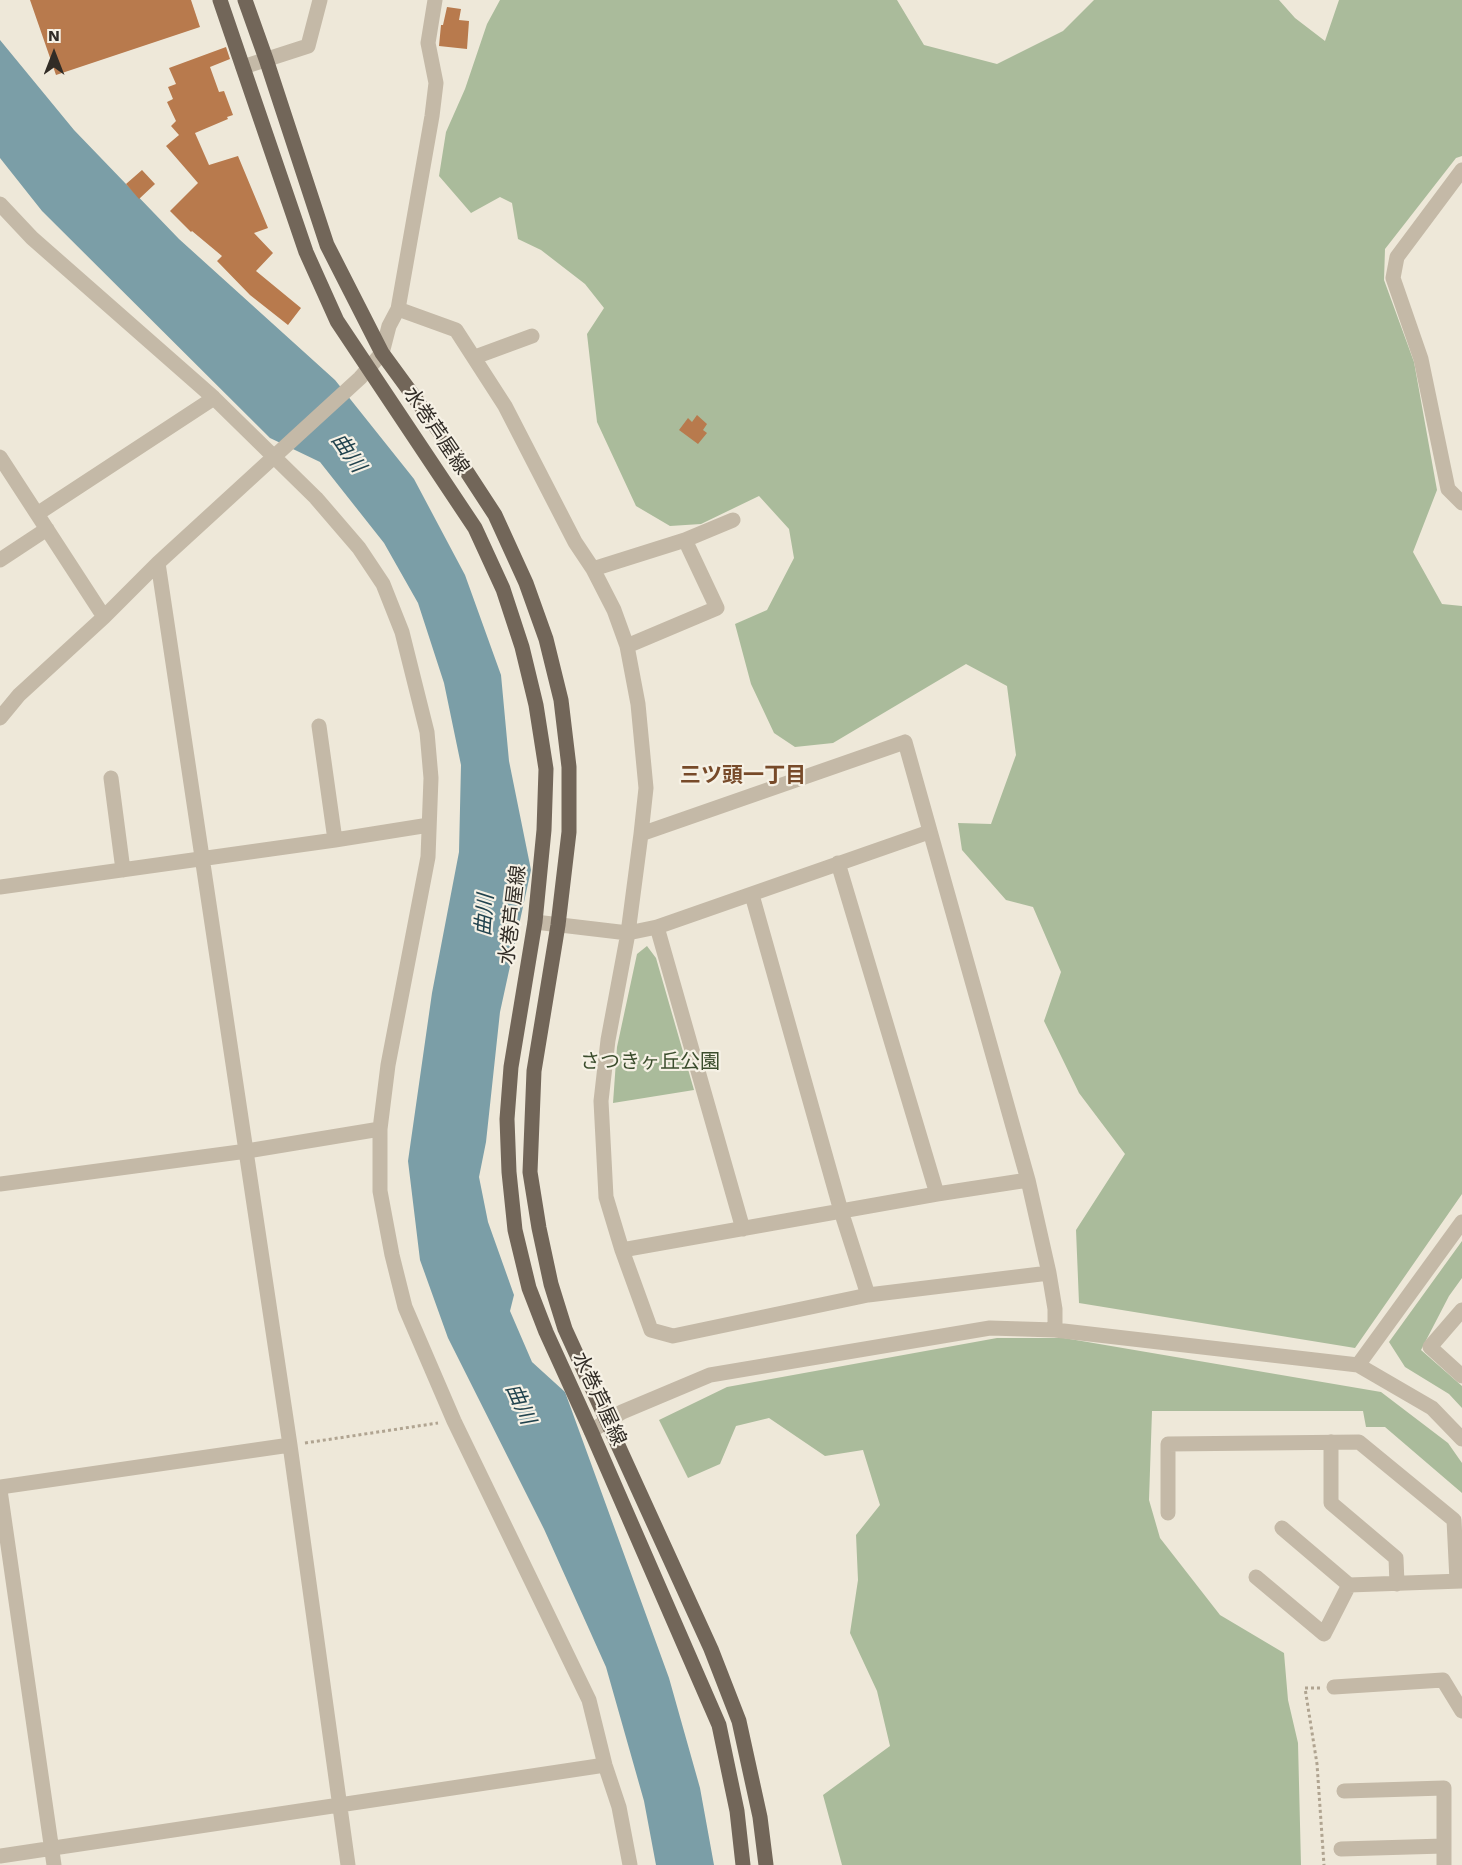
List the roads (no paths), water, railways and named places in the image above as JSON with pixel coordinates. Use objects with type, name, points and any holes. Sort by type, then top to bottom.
[{"type":"main road","name":"水巻芦屋線","points":[[220,0],[306,252],[337,321],[475,528],[503,589],[522,647],[536,705],[546,769],[544,830],[535,922],[512,1067],[507,1119],[509,1172],[515,1230],[529,1287],[541,1321],[719,1725],[737,1811],[743,1865]]},
{"type":"main road","name":"水巻芦屋線","points":[[245,0],[327,245],[382,353],[450,446],[495,515],[526,583],[546,639],[561,700],[569,767],[569,832],[558,925],[534,1071],[530,1172],[539,1228],[555,1295],[566,1329],[711,1649],[739,1721],[760,1817],[766,1865]]},
{"type":"street","points":[[243,67],[308,46],[320,0]]},
{"type":"street","points":[[0,718],[19,695],[104,617],[158,563],[368,370],[382,353],[389,327],[398,309],[432,116],[435,83],[428,43],[435,0]]},
{"type":"street","points":[[1461,173],[1396,258],[1393,278],[1421,359],[1448,489],[1462,504]]},
{"type":"street","points":[[0,204],[32,238],[277,454],[359,548],[383,584],[402,632],[427,732],[432,778],[428,857],[388,1065],[380,1129],[380,1191],[405,1307],[454,1421],[589,1700],[605,1765],[619,1807],[630,1865]]},
{"type":"street","points":[[398,309],[456,330],[475,357],[505,406],[575,542],[593,569],[614,610],[627,646],[638,704],[646,788],[628,933],[608,1040],[601,1101],[606,1197],[622,1250],[651,1330],[673,1336],[868,1295],[1049,1273]]},
{"type":"street","points":[[475,357],[532,336]]},
{"type":"street","points":[[37,514],[214,398]]},
{"type":"street","points":[[0,456],[104,617]]},
{"type":"street","points":[[593,569],[685,540],[733,520]]},
{"type":"street","points":[[0,560],[47,529]]},
{"type":"street","points":[[627,646],[717,608],[685,540]]},
{"type":"street","points":[[158,563],[290,1445],[348,1865]]},
{"type":"street","points":[[318,726],[335,840]]},
{"type":"street","points":[[641,834],[905,742],[1028,1180],[1049,1273],[1055,1309],[1055,1330]]},
{"type":"street","points":[[111,778],[123,870]]},
{"type":"street","points":[[0,887],[429,825]]},
{"type":"street","points":[[535,922],[628,933],[657,927],[929,832]]},
{"type":"street","points":[[838,863],[937,1194]]},
{"type":"street","points":[[752,895],[841,1211],[868,1295]]},
{"type":"street","points":[[657,927],[743,1229]]},
{"type":"street","points":[[0,1184],[247,1151],[380,1129]]},
{"type":"street","points":[[622,1250],[1028,1180]]},
{"type":"street","points":[[1358,1365],[1462,1222]]},
{"type":"street","points":[[1462,1310],[1430,1347],[1462,1376]]},
{"type":"street","points":[[591,1431],[622,1412],[710,1376],[990,1328],[1055,1330],[1358,1365],[1432,1408],[1462,1439]]},
{"type":"street","points":[[1331,1442],[1331,1503],[1396,1558],[1397,1584]]},
{"type":"street","points":[[1168,1513],[1168,1444],[1359,1442],[1454,1520],[1460,1581],[1349,1585],[1282,1528]]},
{"type":"street","points":[[54,1865],[0,1489],[290,1445]]},
{"type":"street","points":[[1256,1577],[1324,1634],[1349,1585]]},
{"type":"street","points":[[1334,1687],[1443,1680],[1462,1711]]},
{"type":"street","points":[[0,1856],[605,1765]]},
{"type":"street","points":[[1344,1791],[1444,1788],[1444,1865]]},
{"type":"street","points":[[1341,1849],[1444,1846]]},
{"type":"water","name":"曲川","points":[[0,40],[74,130],[179,239],[335,380],[414,479],[465,575],[501,675],[509,761],[531,870],[500,1012],[486,1142],[479,1177],[488,1222],[514,1295],[510,1311],[532,1362],[565,1392],[669,1678],[700,1788],[714,1865],[656,1865],[644,1801],[606,1667],[544,1529],[448,1338],[420,1260],[408,1161],[432,993],[459,852],[461,765],[444,683],[418,603],[384,543],[320,462],[270,438],[42,211],[0,158]]},
{"type":"district","name":"三ツ頭一丁目","points":[[743,776]]},
{"type":"park label","name":"さつきヶ丘公園","points":[[650,1062]]}]
